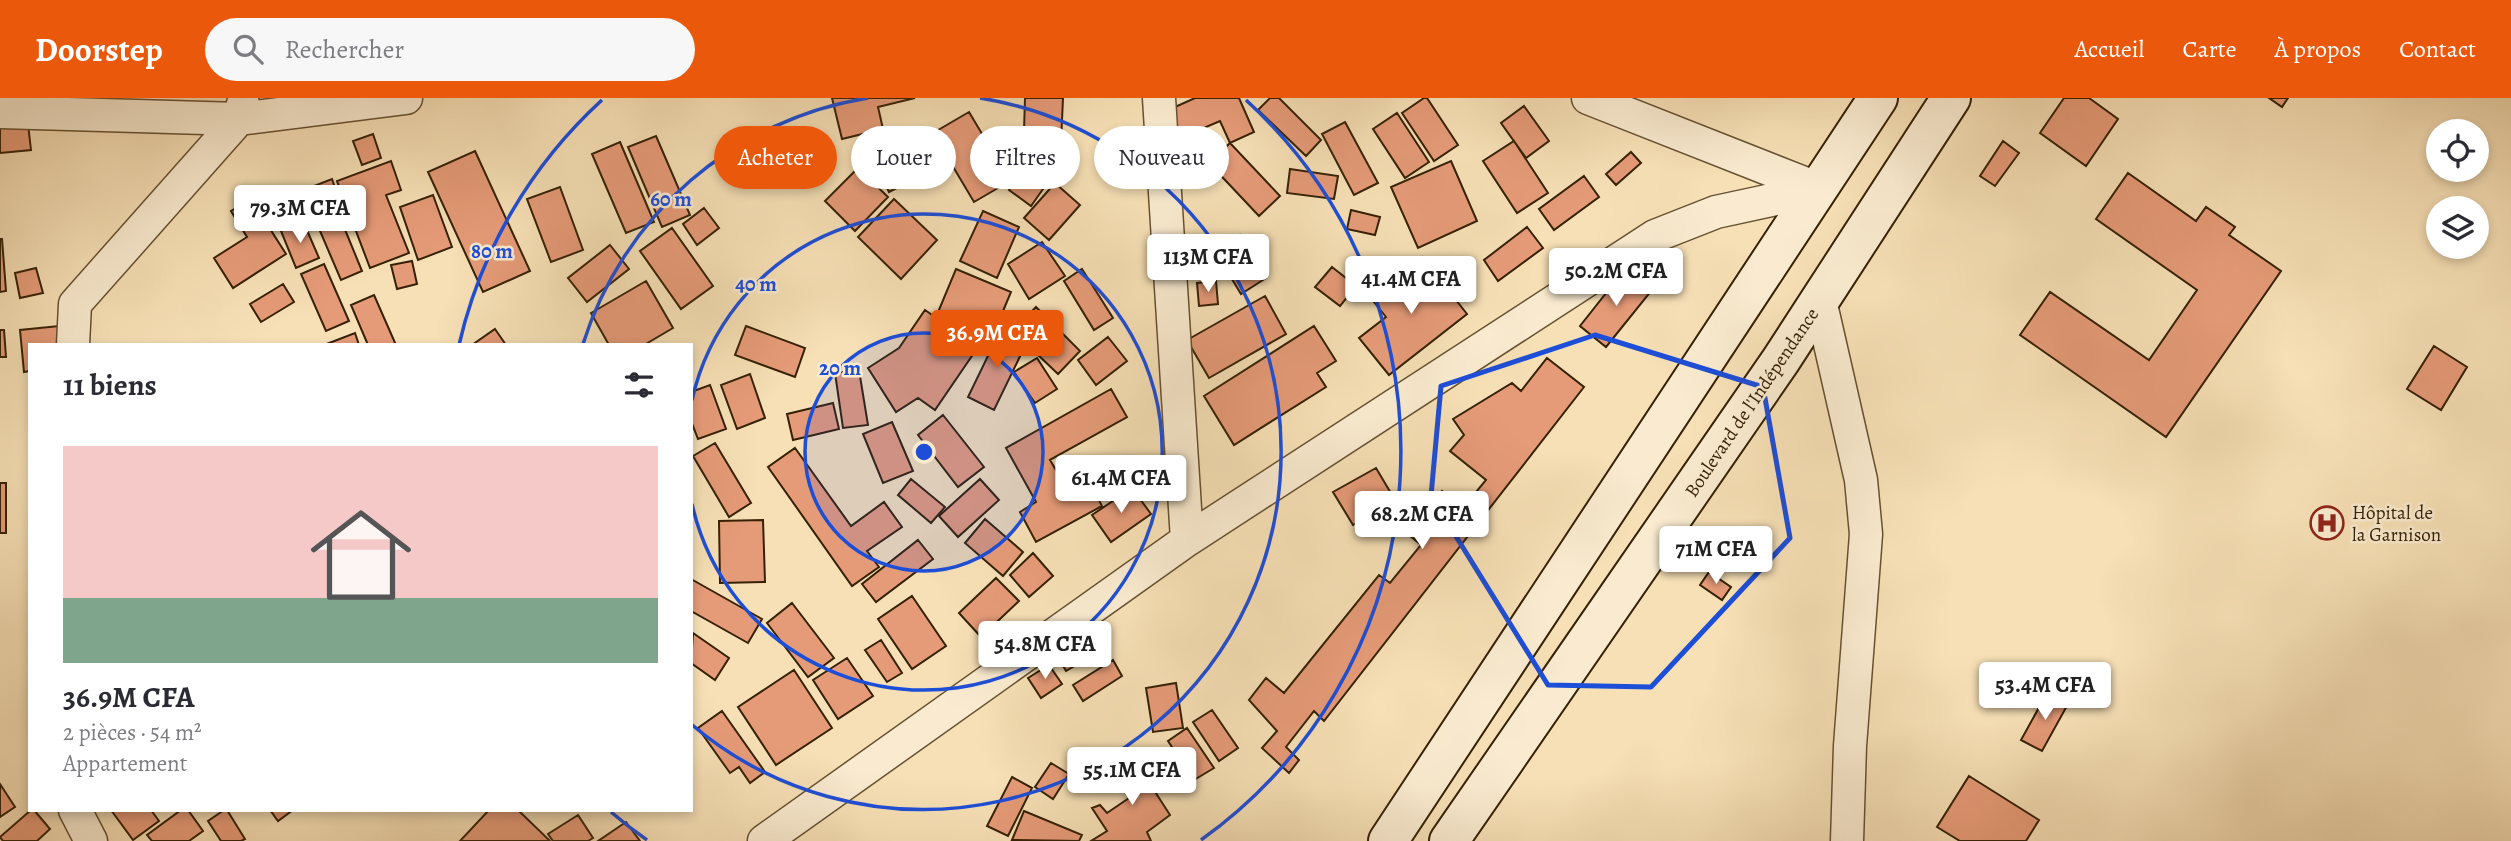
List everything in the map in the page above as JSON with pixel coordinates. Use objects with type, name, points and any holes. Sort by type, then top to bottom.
[{"type":"main road","points":[[1388,841],[1878,98]]},
{"type":"main road","name":"Boulevard de l'Indépendance","points":[[1449,841],[1820,300],[1951,98]]},
{"type":"street","points":[[0,112],[242,109],[406,98]]},
{"type":"street","points":[[1159,98],[1187,540]]},
{"type":"street","points":[[1588,98],[1813,198]]},
{"type":"street","points":[[74,343],[75,304],[242,109]]},
{"type":"street","points":[[764,841],[1187,540],[1655,236],[1716,212],[1781,198],[1813,198]]},
{"type":"street","points":[[1820,300],[1861,480],[1866,534],[1850,746],[1847,841]]},
{"type":"street","points":[[76,812],[91,841]]},
{"type":"highlighted area","points":[[1595,335],[1763,387],[1790,538],[1651,687],[1548,685],[1431,496],[1441,386]]},
{"type":"building","points":[[832,98],[915,98],[878,107],[882,126],[851,126],[851,137],[842,139]]},
{"type":"building","points":[[1025,98],[1063,98],[1062,126],[1024,126]]},
{"type":"building","points":[[1195,98],[1239,98],[1254,132],[1230,143],[1229,126],[1222,126],[1220,121],[1208,126],[1172,126],[1166,111]]},
{"type":"building","points":[[1270,98],[1279,98],[1321,140],[1306,156],[1258,110]]},
{"type":"building","points":[[1427,98],[1458,145],[1434,161],[1402,113]]},
{"type":"building","points":[[2064,98],[2089,98],[2118,119],[2086,166],[2040,133]]},
{"type":"building","points":[[2269,98],[2288,98],[2282,107]]},
{"type":"building","points":[[1524,106],[1549,141],[1526,158],[1501,123]]},
{"type":"building","points":[[969,112],[977,126],[970,126],[970,189],[996,189],[974,202],[956,172],[956,126],[945,126]]},
{"type":"building","points":[[1397,113],[1429,162],[1405,178],[1373,129]]},
{"type":"building","points":[[1345,122],[1378,183],[1354,195],[1322,134]]},
{"type":"building","points":[[28,124],[31,150],[0,153],[0,127]]},
{"type":"building","points":[[373,134],[381,158],[362,165],[353,141]]},
{"type":"building","points":[[656,136],[690,215],[662,227],[628,147]]},
{"type":"building","points":[[1514,141],[1548,193],[1517,213],[1483,161]]},
{"type":"building","points":[[2003,141],[2019,153],[1995,186],[1980,176]]},
{"type":"building","points":[[620,142],[654,222],[626,233],[592,154]]},
{"type":"building","points":[[1229,144],[1280,196],[1259,216],[1229,184]]},
{"type":"building","points":[[475,151],[530,271],[483,292],[428,172]]},
{"type":"building","points":[[1631,152],[1641,163],[1616,185],[1606,174]]},
{"type":"building","points":[[391,161],[401,190],[386,195],[409,253],[370,268],[337,181]]},
{"type":"building","points":[[1451,161],[1477,221],[1418,248],[1391,187]]},
{"type":"building","points":[[1290,169],[1338,176],[1334,199],[1287,193]]},
{"type":"building","points":[[2128,173],[2196,221],[2206,207],[2235,227],[2229,235],[2281,271],[2166,437],[2020,335],[2050,292],[2149,360],[2197,290],[2096,219]]},
{"type":"building","points":[[851,175],[851,189],[880,189],[888,197],[855,231],[825,201]]},
{"type":"building","points":[[1584,176],[1599,197],[1554,230],[1539,209]]},
{"type":"building","points":[[332,179],[337,194],[325,199],[331,214],[312,220],[301,191]]},
{"type":"building","points":[[560,187],[583,250],[551,262],[527,199]]},
{"type":"building","points":[[1010,189],[1043,189],[1031,206]]},
{"type":"building","points":[[1050,189],[1062,189],[1080,205],[1049,240],[1024,218]]},
{"type":"building","points":[[433,195],[452,247],[418,260],[400,207]]},
{"type":"building","points":[[251,199],[286,254],[233,288],[214,258],[247,237],[231,211]]},
{"type":"building","points":[[894,199],[937,240],[901,279],[858,237]]},
{"type":"building","points":[[704,208],[719,228],[697,245],[683,224]]},
{"type":"building","points":[[1351,210],[1380,217],[1375,235],[1347,229]]},
{"type":"building","points":[[983,211],[1019,227],[997,278],[960,261]]},
{"type":"building","points":[[339,215],[362,271],[341,280],[317,224]]},
{"type":"building","points":[[303,221],[319,258],[296,268],[281,231]]},
{"type":"building","points":[[1527,227],[1543,248],[1498,281],[1484,260]]},
{"type":"building","points":[[672,228],[713,286],[681,309],[640,251]]},
{"type":"building","points":[[1240,235],[1266,278],[1241,294],[1215,251]]},
{"type":"building","points":[[0,239],[6,291],[0,292]]},
{"type":"building","points":[[1042,242],[1065,276],[1029,299],[1008,264]]},
{"type":"building","points":[[1205,242],[1211,270],[1186,275],[1181,247]]},
{"type":"building","points":[[610,245],[629,269],[587,302],[568,278]]},
{"type":"building","points":[[1660,252],[1672,273],[1656,282],[1645,261]]},
{"type":"building","points":[[1422,257],[1467,314],[1389,375],[1359,338],[1386,317],[1370,297]]},
{"type":"building","points":[[412,261],[417,284],[397,289],[391,265]]},
{"type":"building","points":[[324,264],[349,321],[326,331],[301,274]]},
{"type":"building","points":[[1332,267],[1356,286],[1340,306],[1315,287]]},
{"type":"building","points":[[36,268],[43,293],[20,298],[15,273]]},
{"type":"building","points":[[1626,268],[1652,290],[1606,347],[1580,326]]},
{"type":"building","points":[[956,269],[1011,292],[991,340],[936,317]]},
{"type":"building","points":[[1082,269],[1113,318],[1094,330],[1064,281]]},
{"type":"building","points":[[646,281],[673,328],[647,343],[608,343],[591,313]]},
{"type":"building","points":[[1216,281],[1218,304],[1199,306],[1197,283]]},
{"type":"building","points":[[283,284],[294,302],[261,322],[250,304]]},
{"type":"building","points":[[374,295],[395,343],[367,343],[351,305]]},
{"type":"building","points":[[1265,296],[1286,334],[1209,378],[1187,340]]},
{"type":"building","points":[[1036,307],[1080,351],[1058,374],[1013,331]]},
{"type":"building","points":[[925,310],[978,347],[935,410],[918,398],[896,412],[868,368],[899,348]]},
{"type":"building","points":[[59,326],[61,343],[28,343],[28,371],[24,372],[20,330]]},
{"type":"building","points":[[746,326],[805,348],[795,377],[735,355]]},
{"type":"building","points":[[1314,326],[1336,361],[1317,373],[1326,387],[1234,445],[1204,396]]},
{"type":"building","points":[[495,329],[505,343],[475,343]]},
{"type":"building","points":[[0,330],[4,330],[6,357],[0,357]]},
{"type":"building","points":[[1000,331],[1026,344],[994,410],[968,397]]},
{"type":"building","points":[[355,333],[358,343],[329,343]]},
{"type":"building","points":[[1108,337],[1127,361],[1096,385],[1078,360]]},
{"type":"building","points":[[2434,346],[2467,367],[2441,410],[2407,389]]},
{"type":"building","points":[[1037,358],[1057,389],[1035,403],[1014,372]]},
{"type":"building","points":[[1547,358],[1584,387],[1324,721],[1314,711],[1286,747],[1299,760],[1289,773],[1262,748],[1277,731],[1249,700],[1266,678],[1284,693],[1379,575],[1390,583],[1421,545],[1408,534],[1442,491],[1463,508],[1486,480],[1450,451],[1464,435],[1453,419],[1512,383],[1521,391]]},
{"type":"building","points":[[859,370],[868,425],[843,428],[835,373]]},
{"type":"building","points":[[750,374],[765,418],[737,429],[721,385]]},
{"type":"building","points":[[710,385],[726,429],[698,439],[693,426],[693,391]]},
{"type":"building","points":[[1111,389],[1127,417],[1050,460],[1071,496],[1091,485],[1102,506],[1036,542],[1020,512],[1036,502],[1006,448]]},
{"type":"building","points":[[833,403],[839,429],[793,440],[787,414]]},
{"type":"building","points":[[943,415],[984,467],[958,487],[918,435]]},
{"type":"building","points":[[892,422],[913,471],[883,483],[863,434]]},
{"type":"building","points":[[715,443],[751,503],[729,517],[693,456]]},
{"type":"building","points":[[795,448],[851,526],[884,502],[902,527],[867,551],[879,567],[852,586],[768,467]]},
{"type":"building","points":[[1376,468],[1395,500],[1353,525],[1333,492]]},
{"type":"building","points":[[911,479],[945,507],[931,523],[898,495]]},
{"type":"building","points":[[980,479],[999,500],[958,537],[939,516]]},
{"type":"building","points":[[0,483],[6,483],[6,533],[0,533]]},
{"type":"building","points":[[1132,488],[1151,514],[1111,542],[1092,515]]},
{"type":"building","points":[[985,519],[1023,552],[1003,576],[965,543]]},
{"type":"building","points":[[763,520],[765,582],[720,583],[719,521]]},
{"type":"building","points":[[918,540],[933,559],[876,602],[862,584]]},
{"type":"building","points":[[1033,553],[1053,576],[1029,597],[1010,575]]},
{"type":"building","points":[[1709,572],[1731,587],[1722,600],[1700,585]]},
{"type":"building","points":[[996,578],[1019,601],[981,637],[959,613]]},
{"type":"building","points":[[693,580],[762,619],[748,643],[693,612]]},
{"type":"building","points":[[912,596],[946,646],[912,669],[878,619]]},
{"type":"building","points":[[792,603],[834,658],[808,677],[767,623]]},
{"type":"building","points":[[693,633],[729,658],[715,680],[693,664]]},
{"type":"building","points":[[881,640],[902,673],[887,682],[865,650]]},
{"type":"building","points":[[1081,640],[1090,657],[1066,671],[1056,654]]},
{"type":"building","points":[[847,658],[873,696],[838,719],[813,680]]},
{"type":"building","points":[[1113,660],[1122,676],[1083,701],[1073,685]]},
{"type":"building","points":[[1049,665],[1062,684],[1041,698],[1028,678]]},
{"type":"building","points":[[794,670],[832,728],[776,765],[738,707]]},
{"type":"building","points":[[1176,683],[1183,728],[1153,732],[1146,688]]},
{"type":"building","points":[[2047,693],[2068,704],[2042,751],[2021,740]]},
{"type":"building","points":[[1212,710],[1238,748],[1219,761],[1193,722]]},
{"type":"building","points":[[722,711],[765,772],[750,783],[739,767],[730,773],[698,728]]},
{"type":"building","points":[[1187,728],[1214,768],[1194,780],[1168,741]]},
{"type":"building","points":[[1132,756],[1170,815],[1147,832],[1151,841],[1091,841],[1107,831],[1092,808],[1100,805],[1107,813],[1129,798],[1110,770]]},
{"type":"building","points":[[1051,763],[1069,774],[1053,799],[1035,787]]},
{"type":"building","points":[[1969,776],[2039,820],[2026,841],[1960,841],[1937,827]]},
{"type":"building","points":[[1012,777],[1032,788],[1008,836],[987,826]]},
{"type":"building","points":[[0,784],[15,807],[0,817]]},
{"type":"building","points":[[1024,811],[1082,835],[1079,841],[1012,840]]},
{"type":"building","points":[[29,812],[36,812],[50,829],[37,841],[3,841],[0,837]]},
{"type":"building","points":[[112,812],[152,812],[159,821],[133,840]]},
{"type":"building","points":[[178,812],[189,812],[203,831],[189,841],[152,841],[147,835]]},
{"type":"building","points":[[221,812],[228,812],[245,839],[221,841],[208,821]]},
{"type":"building","points":[[271,812],[290,812],[278,821]]},
{"type":"building","points":[[487,812],[520,812],[550,841],[460,841]]},
{"type":"building","points":[[578,815],[593,838],[588,841],[553,841],[548,834]]},
{"type":"building","points":[[626,822],[640,841],[598,841]]},
{"type":"place","name":"Hôpital de la Garnison","points":[[2327,523]]}]
